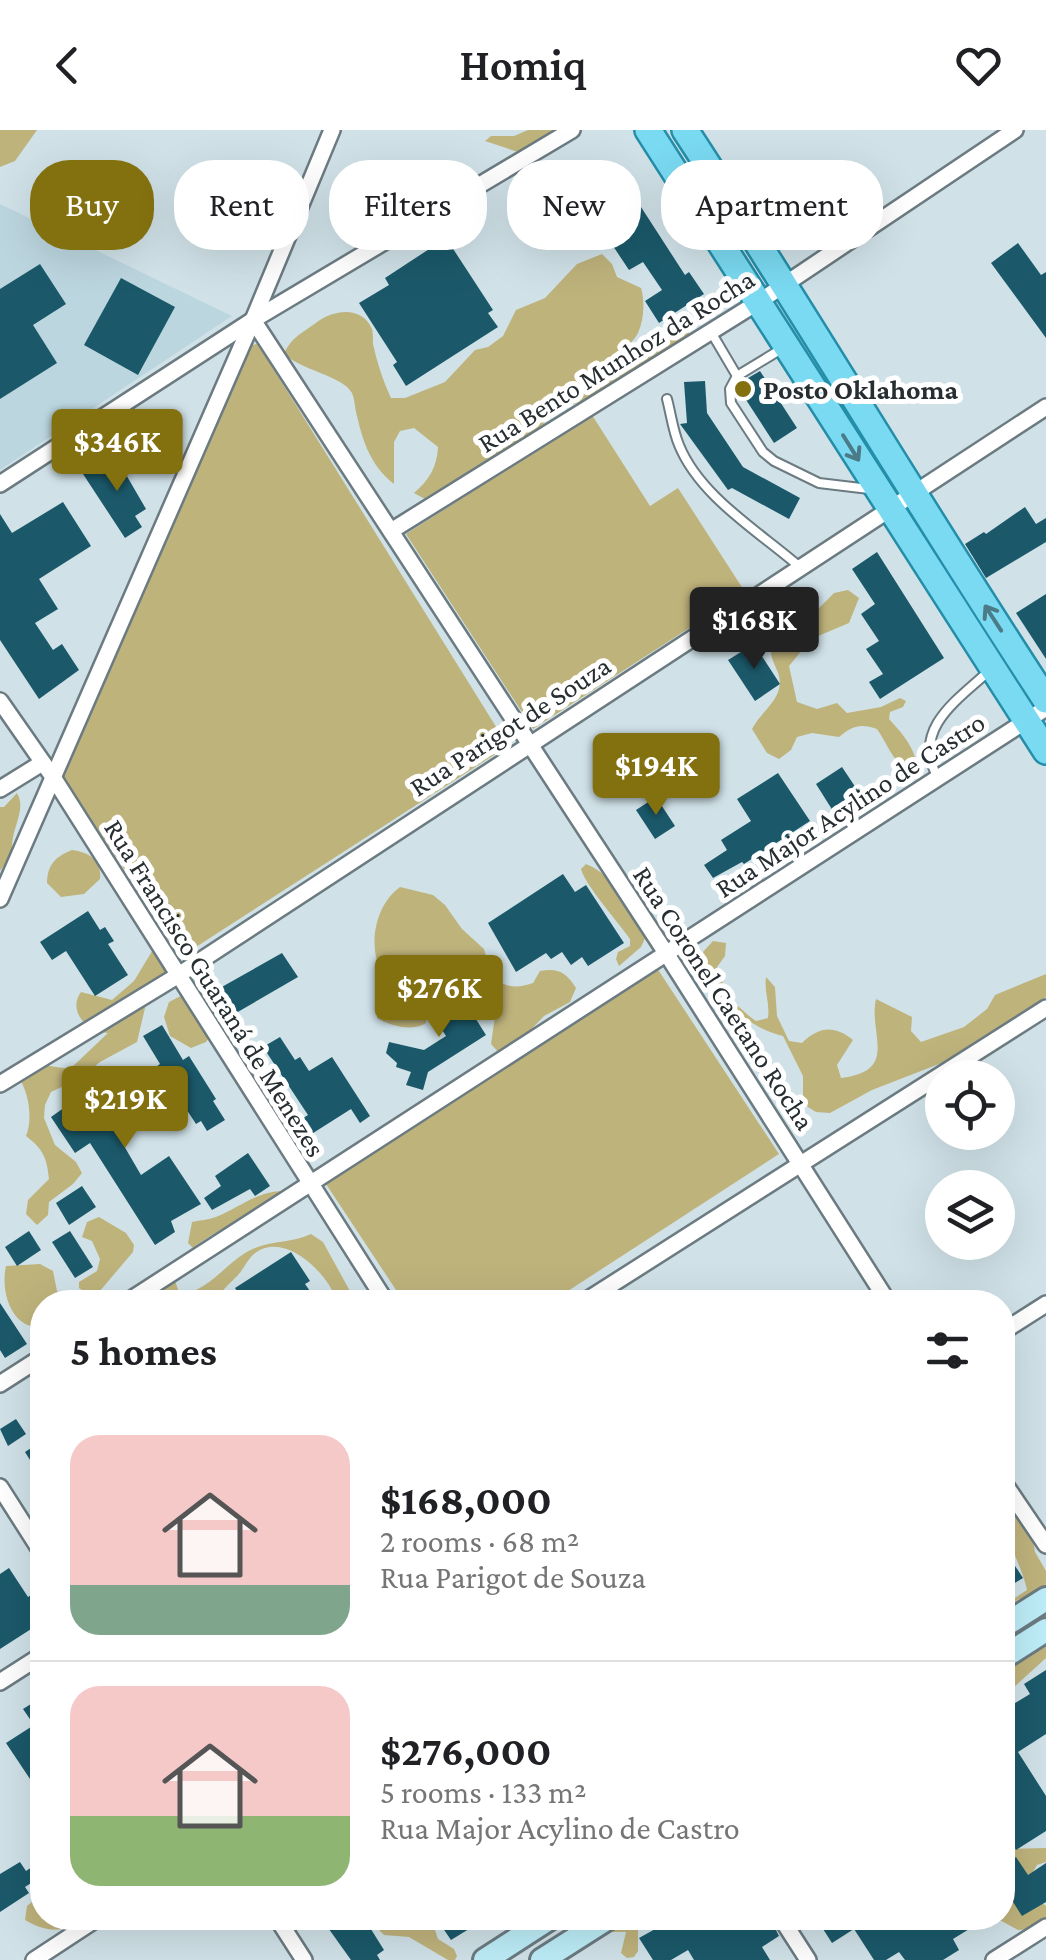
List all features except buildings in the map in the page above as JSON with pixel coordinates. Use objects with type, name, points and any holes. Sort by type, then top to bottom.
[{"type":"main road","points":[[648,130],[992,668],[1036,714],[1046,751]]},
{"type":"main road","points":[[685,130],[1046,700]]},
{"type":"street","points":[[0,898],[332,130]]},
{"type":"street","points":[[0,484],[253,320],[572,130]]},
{"type":"street","name":"Rua Bento Munhoz da Rocha","points":[[391,530],[760,301],[1015,130]]},
{"type":"street","name":"Rua Coronel Caetano Rocha","points":[[253,320],[881,1290]]},
{"type":"street","name":"Rua Parigot de Souza","points":[[0,1084],[177,976],[801,568],[883,500],[912,494],[1046,406]]},
{"type":"street","name":"Rua Francisco Guaraná de Menezes","points":[[0,701],[53,777],[378,1290]]},
{"type":"street","name":"Rua Major Acylino de Castro","points":[[146,1290],[1036,714]]},
{"type":"street","points":[[0,789],[42,763]]},
{"type":"street","points":[[603,1290],[1046,1008]]},
{"type":"street","points":[[1015,1324],[1046,1304]]},
{"type":"street","points":[[0,1384],[30,1365]]},
{"type":"street","points":[[0,1487],[30,1534]]},
{"type":"street","points":[[1015,1499],[1046,1545]]},
{"type":"street","points":[[1015,1619],[1046,1599]]},
{"type":"street","points":[[1015,1650],[1046,1630]]},
{"type":"street","points":[[0,1682],[30,1663]]},
{"type":"street","points":[[994,1960],[1046,1927]]},
{"type":"street","points":[[34,1960],[80,1930]]},
{"type":"street","points":[[285,1930],[304,1960]]},
{"type":"street","points":[[485,1960],[531,1930]]},
{"type":"street","points":[[542,1960],[589,1930]]},
{"type":"street","points":[[789,1930],[808,1960]]},
{"type":"lane","points":[[711,332],[738,376]]},
{"type":"lane","points":[[787,346],[738,376],[730,389],[731,403],[774,462],[836,488],[883,500]]},
{"type":"lane","points":[[667,400],[679,445],[692,470],[713,493],[801,568]]},
{"type":"lane","points":[[938,778],[930,762],[934,728],[944,713],[992,668]]},
{"type":"shaded area","points":[[0,130],[37,130],[15,161],[0,167]]},
{"type":"shaded area","points":[[528,130],[568,130],[521,153],[485,141],[491,136],[514,136]]},
{"type":"shaded area","points":[[0,204],[30,218],[30,250],[95,250],[232,316],[0,470]]},
{"type":"shaded area","points":[[602,254],[617,277],[641,288],[640,328],[624,355],[643,349],[678,327],[690,326],[689,338],[592,399],[555,409],[537,432],[499,453],[434,499],[414,493],[431,473],[438,447],[414,428],[400,431],[394,442],[394,484],[369,454],[347,387],[284,354],[294,339],[324,318],[354,313],[372,329],[376,358],[391,398],[405,398],[445,382],[475,350],[488,347],[503,336],[516,310],[545,298],[577,264]]},
{"type":"shaded area","points":[[258,344],[508,746],[182,956],[60,773],[244,346]]},
{"type":"shaded area","points":[[592,415],[650,506],[678,488],[745,592],[533,729],[406,534]]},
{"type":"shaded area","points":[[848,590],[859,598],[849,623],[811,639],[789,666],[797,702],[817,709],[837,703],[847,713],[881,707],[900,698],[906,701],[903,707],[890,712],[889,719],[913,751],[915,773],[897,761],[877,729],[871,727],[857,727],[839,737],[812,733],[797,737],[791,750],[779,759],[767,753],[752,729],[779,689],[771,650],[775,637],[791,625],[805,622],[834,593]]},
{"type":"shaded area","points":[[17,793],[20,807],[13,853],[0,871],[0,807]]},
{"type":"shaded area","points":[[72,850],[93,858],[100,879],[84,894],[61,897],[47,883],[49,871],[57,858]]},
{"type":"shaded area","points":[[586,864],[613,885],[647,934],[641,947],[619,966],[618,952],[630,946],[630,939],[584,876],[581,869]]},
{"type":"shaded area","points":[[400,887],[433,895],[445,905],[462,929],[484,949],[492,978],[521,986],[533,983],[540,971],[557,971],[576,988],[570,1002],[544,1016],[500,1054],[491,1044],[495,1016],[468,985],[444,973],[429,988],[426,1023],[402,1027],[377,1018],[377,1004],[390,998],[390,992],[377,961],[375,930],[386,902]]},
{"type":"shaded area","points":[[713,941],[726,943],[725,956],[717,967],[729,1001],[756,1021],[768,1018],[766,977],[775,987],[777,1016],[789,1041],[802,1043],[827,1029],[853,1040],[837,1065],[841,1078],[859,1074],[876,1059],[876,999],[912,1017],[911,1031],[921,1042],[964,1027],[987,1009],[995,995],[1046,974],[1046,997],[957,1057],[925,1060],[925,1069],[872,1090],[830,1113],[816,1112],[803,1104],[803,1076],[783,1036],[757,1026],[734,1010],[698,968],[702,953]]},
{"type":"shaded area","points":[[154,948],[169,971],[149,991],[137,1042],[51,1092],[45,1105],[44,1118],[55,1145],[76,1162],[82,1173],[49,1202],[48,1215],[37,1225],[26,1214],[28,1200],[49,1179],[40,1150],[26,1136],[29,1106],[18,1077],[43,1065],[70,1069],[108,1033],[93,1029],[81,1019],[77,999],[81,992],[112,1000],[134,981]]},
{"type":"shaded area","points":[[655,965],[779,1154],[569,1290],[396,1290],[324,1181]]},
{"type":"shaded area","points":[[196,988],[212,1005],[239,1020],[234,1030],[214,1031],[206,1042],[191,1048],[170,1036],[164,1017],[169,1002]]},
{"type":"shaded area","points":[[283,1191],[285,1196],[193,1248],[188,1243],[192,1222],[216,1217],[265,1194]]},
{"type":"shaded area","points":[[99,1217],[126,1233],[134,1245],[133,1252],[101,1290],[79,1288],[79,1282],[97,1271],[100,1259],[92,1241],[82,1237],[87,1222]]},
{"type":"shaded area","points":[[311,1234],[323,1242],[349,1290],[332,1290],[304,1258],[279,1247],[254,1254],[224,1290],[196,1290],[245,1253]]},
{"type":"shaded area","points":[[40,1264],[53,1271],[57,1290],[30,1290],[30,1325],[10,1307],[5,1287],[6,1266]]},
{"type":"shaded area","points":[[165,1280],[175,1281],[178,1290],[152,1290]]},
{"type":"shaded area","points":[[1015,1515],[1031,1528],[1035,1552],[1046,1571],[1046,1658],[1015,1686],[1015,1619],[1026,1602],[1015,1602],[1015,1598],[1027,1590],[1015,1555]]},
{"type":"shaded area","points":[[1046,1848],[1046,1862],[1037,1865],[1033,1872],[1039,1900],[1046,1906],[1046,1928],[1018,1930],[1015,1849]]},
{"type":"shaded area","points":[[30,1904],[30,1923],[25,1920]]},
{"type":"shaded area","points":[[379,1930],[435,1930],[438,1939],[454,1949],[457,1956],[448,1960],[409,1937],[384,1935]]},
{"type":"shaded area","points":[[602,1930],[638,1930],[638,1951],[634,1957],[627,1958],[621,1953],[626,1932]]},
{"type":"place","name":"Posto Oklahoma","points":[[743,389]]}]
